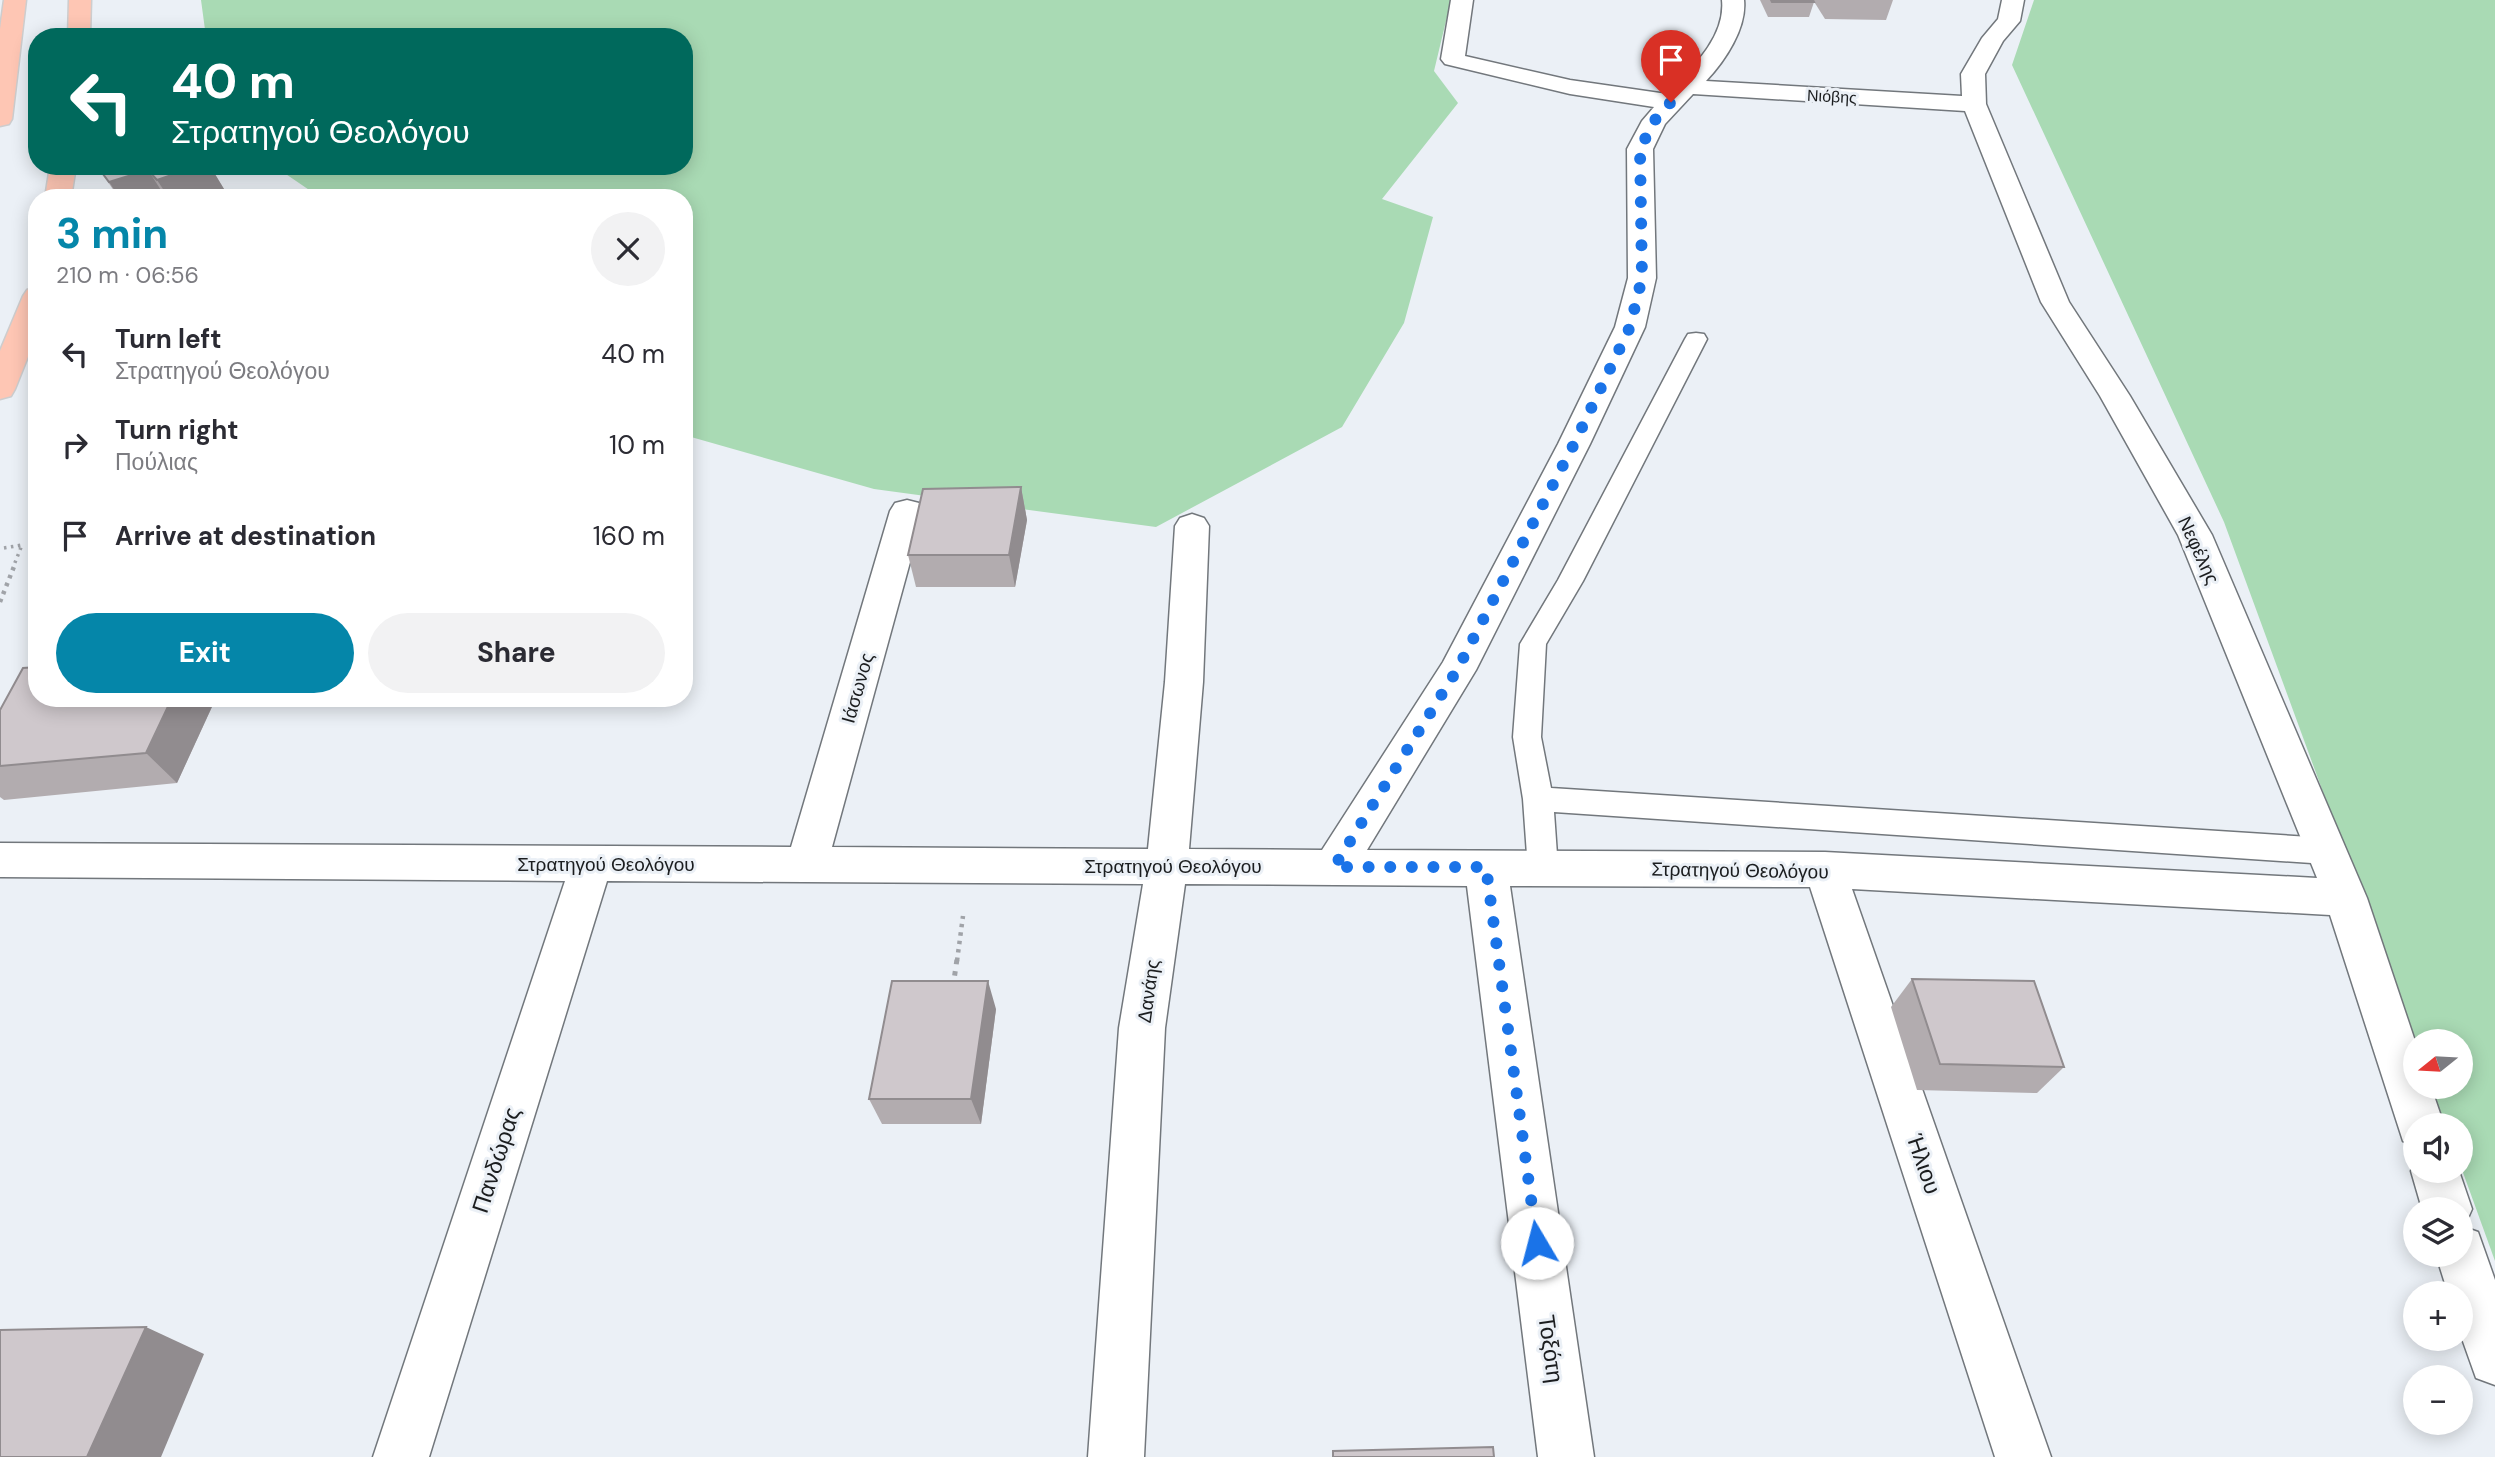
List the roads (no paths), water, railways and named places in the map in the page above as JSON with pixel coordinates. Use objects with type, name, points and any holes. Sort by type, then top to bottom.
[{"type":"highway","points":[[0,119],[15,0]]},
{"type":"highway","points":[[79,28],[80,0]]},
{"type":"highway","points":[[0,389],[28,319]]},
{"type":"street","name":"Νιόβης","points":[[1462,0],[1453,59],[1570,87],[1680,94],[1974,104]]},
{"type":"street","points":[[1334,867],[1457,670],[1574,444],[1630,327],[1642,278],[1640,149],[1654,121],[1712,61],[1726,36],[1734,9],[1733,0]]},
{"type":"street","name":"Νεφέλης","points":[[2013,0],[2009,21],[1993,38],[1973,74],[1974,104],[2055,302],[2115,396],[2195,535],[2346,898],[2416,1113]]},
{"type":"street","name":"Ιάσωνος","points":[[806,865],[907,511]]},
{"type":"street","name":"Δανάης","points":[[1116,1457],[1142,1028],[1167,866],[1184,682],[1192,526]]},
{"type":"street","name":"Στρατηγού Θεολόγου","points":[[0,860],[1825,870],[2346,898]]},
{"type":"street","name":"Πανδώρας","points":[[401,1457],[591,864]]},
{"type":"street","name":"Τοξότη","points":[[1486,867],[1566,1457]]},
{"type":"street","name":"Ήλιου","points":[[1825,870],[2023,1457]]},
{"type":"street","points":[[2465,1267],[2495,1359]]},
{"type":"lane","points":[[1543,869],[1538,799],[1527,737],[1533,644],[1570,581],[1696,339]]},
{"type":"lane","points":[[1538,799],[2326,851]]}]
